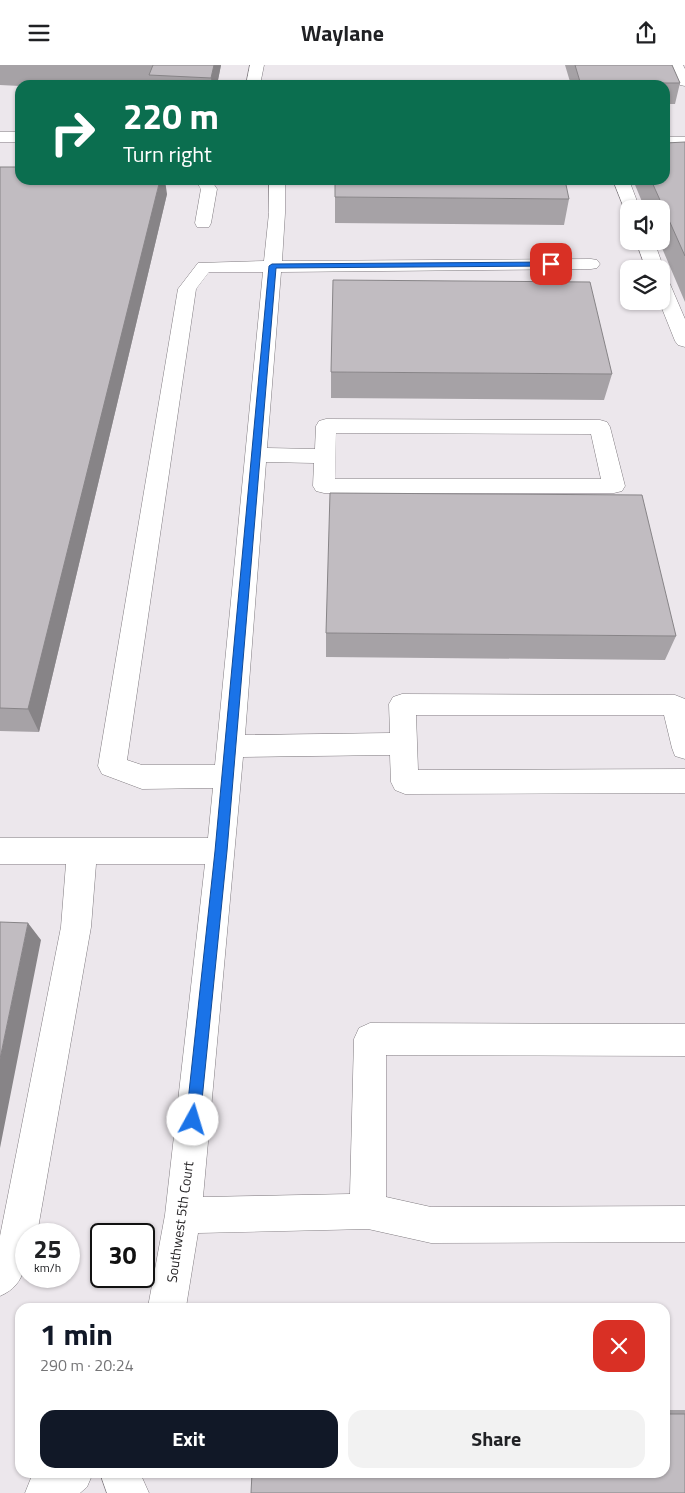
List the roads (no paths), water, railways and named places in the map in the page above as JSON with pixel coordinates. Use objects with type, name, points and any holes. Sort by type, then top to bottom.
[{"type":"street","points":[[254,80],[257,65]]},
{"type":"street","points":[[676,65],[685,82]]},
{"type":"street","points":[[0,137],[15,137]]},
{"type":"street","points":[[670,142],[685,141]]},
{"type":"street","points":[[203,223],[209,189],[207,185]]},
{"type":"street","name":"Southwest 5th Court","points":[[168,1303],[183,1215],[221,851],[277,213],[277,185]]},
{"type":"street","points":[[623,185],[629,200]]},
{"type":"street","points":[[228,776],[142,777],[112,766],[187,289],[204,267],[591,264]]},
{"type":"street","points":[[670,305],[685,341]]},
{"type":"street","points":[[326,426],[600,427],[614,486],[324,486],[325,456],[326,426]]},
{"type":"street","points":[[256,455],[325,456]]},
{"type":"street","points":[[685,748],[675,705],[402,704],[405,781],[685,781]]},
{"type":"street","points":[[230,746],[404,744]]},
{"type":"street","points":[[0,851],[221,851]]},
{"type":"street","points":[[0,1277],[16,1247],[18,1237],[76,927],[82,851]]},
{"type":"street","points":[[368,1211],[370,1039],[685,1040]]},
{"type":"street","points":[[183,1215],[368,1211],[431,1225],[685,1224]]},
{"type":"street","points":[[46,1493],[66,1478]]},
{"type":"street","points":[[122,1478],[128,1493]]}]
